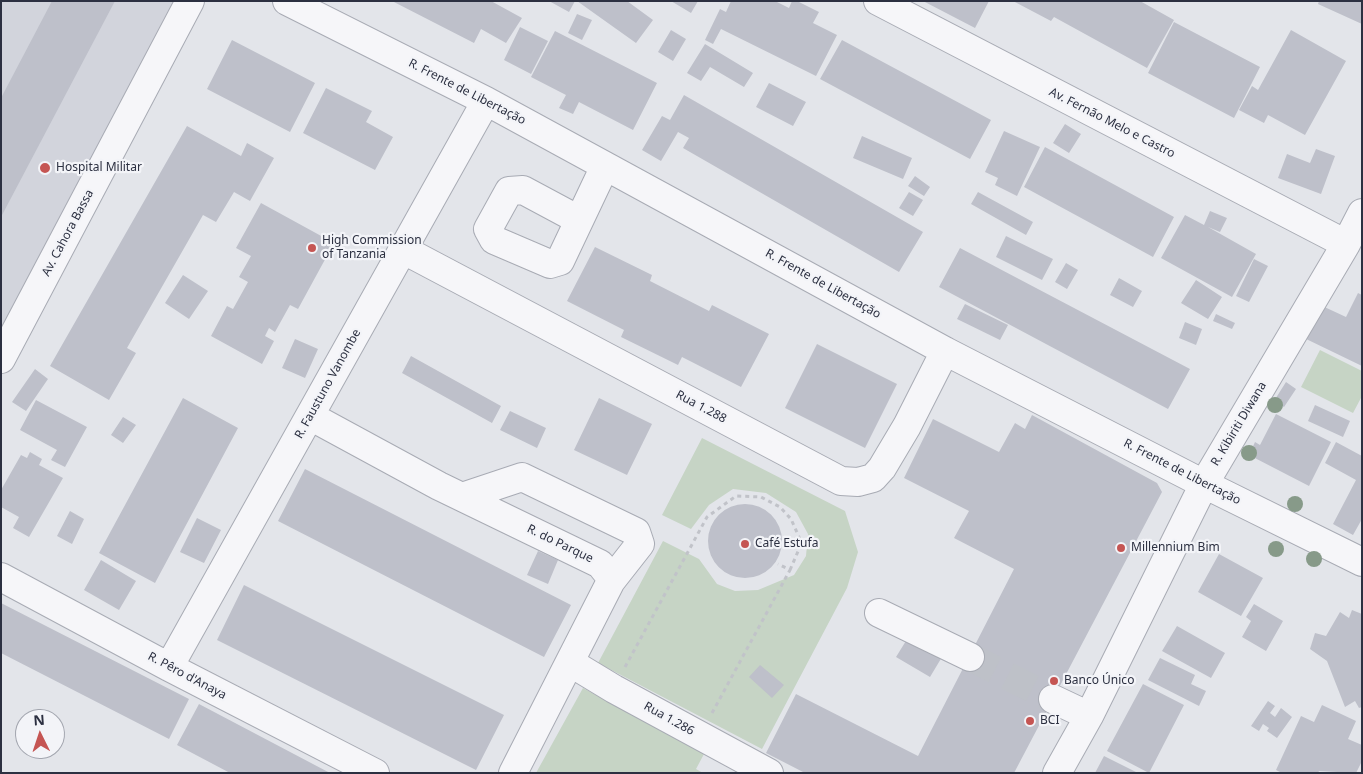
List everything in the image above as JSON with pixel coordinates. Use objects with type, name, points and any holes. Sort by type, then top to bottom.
[{"type":"street","name":"Av. Cahora Bassa","points":[[1,359],[190,1]]},
{"type":"street","name":"R. Frente de Libertação","points":[[287,1],[486,101],[945,351],[1204,484],[1362,562]]},
{"type":"street","name":"Av. Fernão Melo e Castro","points":[[878,1],[1346,244]]},
{"type":"street","name":"R. Faustuno Vanombe","points":[[168,667],[486,101]]},
{"type":"street","points":[[578,220],[605,166]]},
{"type":"street","name":"R. Kibiriti Diwana","points":[[1056,773],[1089,716],[1204,484],[1346,244],[1362,213]]},
{"type":"street","name":"Rua 1.288","points":[[402,249],[842,481],[858,482],[873,478],[882,468],[907,426],[945,351]]},
{"type":"street","name":"R. do Parque","points":[[310,416],[462,496],[600,564],[611,581]]},
{"type":"street","points":[[462,496],[522,477],[636,532],[640,544],[611,581],[571,663],[513,773]]},
{"type":"street","name":"R. Pêro d'Anaya","points":[[1,577],[168,667],[375,773]]},
{"type":"street","points":[[879,613],[970,657]]},
{"type":"street","name":"Rua 1.286","points":[[571,663],[699,736],[770,773]]},
{"type":"street","points":[[1053,699],[1089,716]]},
{"type":"path","points":[[614,689],[707,517],[736,496],[761,497],[780,507],[791,520],[799,537],[799,549],[790,570],[699,736]]},
{"type":"path","points":[[778,564],[790,570]]},
{"type":"shaded area","name":"Hospital Militar","points":[[1,1],[178,1],[1,335]]},
{"type":"green space","points":[[1320,350],[1362,371],[1362,396],[1353,413],[1301,387]]},
{"type":"green space","points":[[702,438],[845,511],[858,552],[847,588],[762,749],[598,663],[663,541],[699,559],[717,584],[735,591],[758,590],[794,575],[806,556],[808,534],[796,512],[766,493],[733,489],[709,505],[691,529],[662,515]]},
{"type":"green space","points":[[583,688],[704,754],[696,769],[703,773],[536,773]]},
{"type":"building","points":[[52,1],[115,1],[1,217],[1,98]]},
{"type":"building","points":[[392,1],[491,1],[522,18],[506,43],[481,29],[474,43]]},
{"type":"building","points":[[549,1],[575,1],[569,12]]},
{"type":"building","points":[[577,1],[627,1],[653,20],[636,43]]},
{"type":"building","points":[[671,1],[698,1],[691,13]]},
{"type":"building","points":[[731,1],[775,1],[789,8],[792,1],[797,1],[819,12],[813,23],[837,35],[816,76],[721,29],[713,44],[705,40],[720,9],[726,12]]},
{"type":"building","points":[[923,1],[989,1],[975,28]]},
{"type":"building","points":[[1013,1],[1140,1],[1174,20],[1147,68],[1054,17],[1051,21]]},
{"type":"building","points":[[1319,1],[1362,1],[1362,24],[1318,4]]},
{"type":"building","points":[[577,14],[592,20],[582,40],[568,33]]},
{"type":"building","points":[[1174,22],[1260,67],[1234,118],[1148,73]]},
{"type":"building","points":[[520,27],[548,41],[531,74],[504,60]]},
{"type":"building","points":[[671,30],[686,39],[673,61],[658,52]]},
{"type":"building","points":[[1291,30],[1346,61],[1305,135],[1268,115],[1264,123],[1239,110],[1252,86],[1258,90]]},
{"type":"building","points":[[555,31],[657,83],[633,130],[579,102],[573,114],[559,108],[566,95],[531,77]]},
{"type":"building","points":[[232,40],[315,83],[290,132],[207,89]]},
{"type":"building","points":[[842,40],[991,120],[970,159],[820,79]]},
{"type":"building","points":[[705,44],[753,73],[744,87],[710,67],[701,81],[687,73]]},
{"type":"building","points":[[769,83],[806,102],[793,126],[756,107]]},
{"type":"building","points":[[326,88],[372,111],[366,122],[393,137],[375,170],[303,133]]},
{"type":"building","points":[[684,95],[923,232],[899,272],[683,148],[689,138],[678,132],[661,161],[642,150],[662,116],[670,120]]},
{"type":"building","points":[[1065,124],[1081,134],[1069,153],[1053,143]]},
{"type":"building","points":[[187,126],[241,156],[247,143],[274,158],[250,201],[234,192],[216,222],[203,215],[127,348],[136,353],[109,400],[50,366]]},
{"type":"building","points":[[1004,131],[1040,147],[1017,196],[995,185],[998,178],[985,172]]},
{"type":"building","points":[[862,136],[912,158],[903,179],[853,158]]},
{"type":"building","points":[[1045,147],[1174,217],[1153,257],[1024,187]]},
{"type":"building","points":[[1316,149],[1335,156],[1321,194],[1278,178],[1287,154],[1310,163]]},
{"type":"building","points":[[915,176],[930,187],[924,196],[908,186]]},
{"type":"building","points":[[909,192],[923,200],[913,216],[899,208]]},
{"type":"building","points":[[978,192],[1033,222],[1026,235],[971,204]]},
{"type":"building","points":[[261,203],[334,243],[298,309],[290,305],[275,332],[269,328],[265,336],[274,341],[262,364],[211,336],[227,306],[233,309],[248,282],[239,277],[251,256],[236,248]]},
{"type":"building","points":[[1210,211],[1227,218],[1220,232],[1208,227],[1256,254],[1232,297],[1161,258],[1185,215],[1204,225]]},
{"type":"building","points":[[1006,236],[1053,259],[1042,280],[996,257]]},
{"type":"building","points":[[595,247],[652,275],[650,281],[709,311],[712,305],[769,334],[741,387],[682,357],[678,365],[621,337],[624,330],[567,301]]},
{"type":"building","points":[[960,248],[1190,369],[1168,409],[939,287]]},
{"type":"building","points":[[1254,259],[1268,266],[1249,302],[1236,296]]},
{"type":"building","points":[[1066,263],[1078,270],[1067,289],[1055,282]]},
{"type":"building","points":[[183,275],[208,291],[189,319],[165,303]]},
{"type":"building","points":[[1119,278],[1142,291],[1133,307],[1110,295]]},
{"type":"building","points":[[1196,280],[1222,297],[1208,319],[1181,303]]},
{"type":"building","points":[[1358,293],[1362,295],[1362,366],[1302,337],[1318,304],[1346,317]]},
{"type":"building","points":[[965,304],[1008,325],[1000,340],[957,319]]},
{"type":"building","points":[[1216,314],[1235,323],[1232,329],[1213,321]]},
{"type":"building","points":[[1185,322],[1202,329],[1196,345],[1179,338]]},
{"type":"building","points":[[295,339],[318,349],[305,378],[282,368]]},
{"type":"building","points":[[817,344],[897,384],[865,448],[785,408]]},
{"type":"building","points":[[411,356],[501,406],[492,423],[402,373]]},
{"type":"building","points":[[35,369],[48,379],[26,411],[12,402]]},
{"type":"building","points":[[1286,382],[1296,389],[1284,407],[1274,401]]},
{"type":"building","points":[[183,398],[238,428],[155,583],[99,553]]},
{"type":"building","points":[[599,398],[652,424],[627,475],[574,450]]},
{"type":"building","points":[[36,400],[87,427],[65,467],[51,460],[57,450],[20,430]]},
{"type":"building","points":[[1315,405],[1350,421],[1343,437],[1308,421]]},
{"type":"building","points":[[510,411],[546,428],[537,448],[500,430]]},
{"type":"building","points":[[1276,414],[1331,442],[1309,486],[1249,455],[1255,442],[1260,445]]},
{"type":"building","points":[[1032,415],[1157,483],[1162,492],[1014,773],[805,773],[766,753],[796,694],[918,756],[1014,569],[954,538],[969,511],[904,478],[933,419],[999,452],[1015,423],[1025,429]]},
{"type":"building","points":[[123,417],[136,425],[123,443],[111,435]]},
{"type":"building","points":[[1336,442],[1362,456],[1362,519],[1353,535],[1333,524],[1356,480],[1325,463]]},
{"type":"building","points":[[30,452],[42,459],[39,465],[63,478],[29,537],[13,528],[19,517],[1,507],[1,490],[21,455],[27,458]]},
{"type":"building","points":[[305,469],[571,605],[544,657],[278,521]]},
{"type":"building","name":"Café Estufa","points":[[738,504],[752,504],[766,510],[776,520],[782,534],[782,548],[776,562],[766,572],[752,578],[738,578],[724,572],[714,562],[708,548],[708,534],[714,520],[724,510]]},
{"type":"building","points":[[70,511],[84,519],[72,544],[57,536]]},
{"type":"building","points":[[197,518],[221,530],[204,563],[180,552]]},
{"type":"building","points":[[538,551],[558,560],[548,584],[527,575]]},
{"type":"building","points":[[1219,554],[1263,578],[1241,616],[1198,592]]},
{"type":"building","points":[[101,560],[136,581],[119,610],[84,590]]},
{"type":"building","points":[[244,585],[504,715],[476,770],[217,640]]},
{"type":"building","points":[[1,603],[189,699],[169,739],[1,653]]},
{"type":"building","points":[[1254,604],[1283,621],[1266,651],[1242,637],[1251,621],[1246,617]]},
{"type":"building","points":[[1352,610],[1362,614],[1362,707],[1359,708],[1355,701],[1345,707],[1327,661],[1310,649],[1315,633],[1326,636],[1340,612],[1349,618]]},
{"type":"building","points":[[1177,626],[1225,653],[1211,678],[1162,651]]},
{"type":"building","points":[[909,636],[942,657],[930,677],[896,657]]},
{"type":"building","points":[[1160,658],[1195,675],[1191,684],[1206,691],[1199,706],[1148,680]]},
{"type":"building","points":[[760,665],[784,685],[772,698],[749,677]]},
{"type":"building","points":[[1143,684],[1184,705],[1149,773],[1107,751]]},
{"type":"building","points":[[1268,701],[1275,706],[1270,713],[1275,717],[1281,708],[1292,717],[1277,738],[1267,731],[1269,728],[1263,724],[1259,731],[1251,726]]},
{"type":"building","points":[[199,704],[330,773],[230,773],[177,745]]},
{"type":"building","points":[[1322,705],[1356,721],[1348,739],[1362,745],[1362,761],[1356,773],[1319,771],[1318,773],[1282,773],[1276,770],[1301,716],[1314,722]]},
{"type":"building","points":[[1104,756],[1138,773],[1095,773]]},
{"type":"tunnel","points":[[970,657],[1053,699]]},
{"type":"place","name":"Hospital Militar","points":[[45,168]]},
{"type":"place","name":"High Commission of Tanzania","points":[[312,248]]},
{"type":"place","name":"Café Estufa","points":[[745,544]]},
{"type":"place","name":"Millennium Bim","points":[[1121,548]]},
{"type":"place","name":"Banco Único","points":[[1054,681]]},
{"type":"place","name":"BCI","points":[[1030,721]]}]
